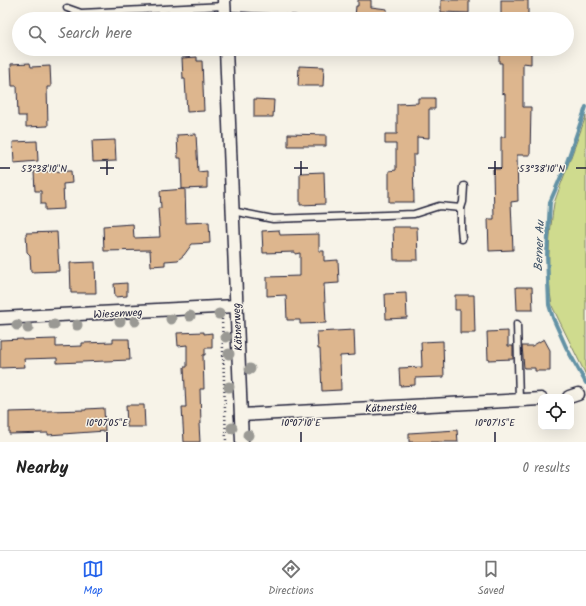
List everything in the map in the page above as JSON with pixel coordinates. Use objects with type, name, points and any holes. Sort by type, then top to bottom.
[{"type":"street","name":"Kätnerweg","points":[[226,56],[242,442]]},
{"type":"street","name":"Wiesenweg","points":[[0,318],[236,306]]},
{"type":"street","name":"Kätnerstieg","points":[[241,415],[538,399]]},
{"type":"lane","points":[[67,8],[78,12]]},
{"type":"lane","points":[[129,12],[225,10],[241,12]]},
{"type":"lane","points":[[462,239],[460,228],[464,186]]},
{"type":"lane","points":[[232,211],[273,219],[414,214],[439,206],[461,208]]},
{"type":"lane","points":[[517,324],[519,400]]},
{"type":"path","points":[[222,307],[226,442]]},
{"type":"green space","points":[[586,116],[586,375],[552,306],[549,268],[554,203]]},
{"type":"building","points":[[358,0],[371,0],[371,7],[387,9],[387,12],[355,12],[356,6],[358,6]]},
{"type":"building","points":[[441,0],[469,0],[469,12],[441,12]]},
{"type":"building","points":[[501,0],[528,0],[528,12],[501,12]]},
{"type":"building","points":[[499,56],[531,56],[531,64],[523,63],[523,107],[531,107],[530,155],[517,155],[518,201],[511,202],[513,250],[489,251],[488,219],[494,219],[493,169],[501,169],[501,137],[505,137],[505,94],[502,93],[502,63],[499,63]]},
{"type":"building","points":[[197,57],[197,61],[202,61],[204,111],[187,112],[182,58]]},
{"type":"building","points":[[30,63],[31,67],[50,66],[51,87],[47,87],[48,126],[26,127],[26,116],[18,116],[17,86],[12,86],[11,64]]},
{"type":"building","points":[[299,66],[324,67],[323,86],[298,86]]},
{"type":"building","points":[[418,98],[435,98],[435,109],[429,109],[429,138],[417,137],[417,155],[413,155],[414,202],[389,202],[389,171],[396,170],[396,144],[385,144],[385,134],[397,134],[397,104],[418,103]]},
{"type":"building","points":[[254,99],[274,100],[273,117],[254,117]]},
{"type":"building","points":[[196,134],[198,172],[207,171],[207,188],[182,189],[181,158],[178,158],[177,135]]},
{"type":"building","points":[[288,134],[326,135],[326,146],[288,146]]},
{"type":"building","points":[[115,140],[116,161],[93,162],[92,141]]},
{"type":"building","points":[[37,141],[38,161],[14,163],[13,142]]},
{"type":"building","points":[[71,171],[72,183],[63,184],[64,209],[45,210],[45,204],[41,204],[41,191],[35,191],[34,172]]},
{"type":"building","points":[[324,172],[325,204],[300,205],[300,173]]},
{"type":"building","points":[[185,189],[186,223],[209,222],[210,243],[192,244],[184,255],[178,260],[165,261],[165,265],[151,266],[150,250],[104,251],[103,226],[133,224],[134,238],[160,237],[158,208],[161,208],[160,191]]},
{"type":"building","points":[[393,227],[417,227],[418,260],[394,260]]},
{"type":"building","points":[[279,230],[280,235],[319,234],[319,251],[324,251],[324,261],[338,260],[339,283],[324,284],[326,323],[300,324],[300,320],[287,320],[286,295],[267,296],[267,277],[300,276],[300,253],[263,253],[262,231]]},
{"type":"building","points":[[57,232],[59,271],[31,272],[30,255],[27,252],[26,233]]},
{"type":"building","points":[[95,262],[96,293],[71,293],[70,263]]},
{"type":"building","points":[[127,283],[127,296],[115,297],[114,284]]},
{"type":"building","points":[[516,287],[532,287],[533,310],[517,310]]},
{"type":"building","points":[[406,293],[407,318],[386,319],[385,294]]},
{"type":"building","points":[[455,295],[474,295],[475,333],[460,333],[460,310],[455,310]]},
{"type":"building","points":[[354,330],[355,355],[340,356],[341,390],[322,391],[320,349],[318,349],[317,332]]},
{"type":"building","points":[[508,331],[508,346],[513,346],[513,359],[488,360],[487,332]]},
{"type":"building","points":[[204,332],[204,334],[212,333],[212,348],[205,348],[205,355],[203,355],[204,389],[200,389],[200,442],[184,442],[182,407],[186,407],[184,367],[187,367],[187,345],[178,346],[177,333]]},
{"type":"building","points":[[56,339],[56,347],[82,346],[82,343],[113,342],[113,339],[129,339],[130,360],[57,363],[57,358],[24,359],[25,367],[0,368],[0,340]]},
{"type":"building","points":[[544,339],[550,350],[550,371],[535,371],[535,368],[524,368],[522,346],[532,346]]},
{"type":"building","points":[[443,341],[444,377],[415,378],[415,385],[400,386],[399,368],[422,367],[421,342]]},
{"type":"building","points":[[126,405],[144,405],[145,427],[127,427]]},
{"type":"building","points":[[104,408],[105,431],[48,435],[48,433],[9,434],[9,412],[86,410]]},
{"type":"building","points":[[457,430],[458,442],[409,442],[409,433]]},
{"type":"waterway","name":"Berner Au","points":[[586,107],[566,165],[550,202],[547,255],[549,305],[566,347],[586,383]]}]
